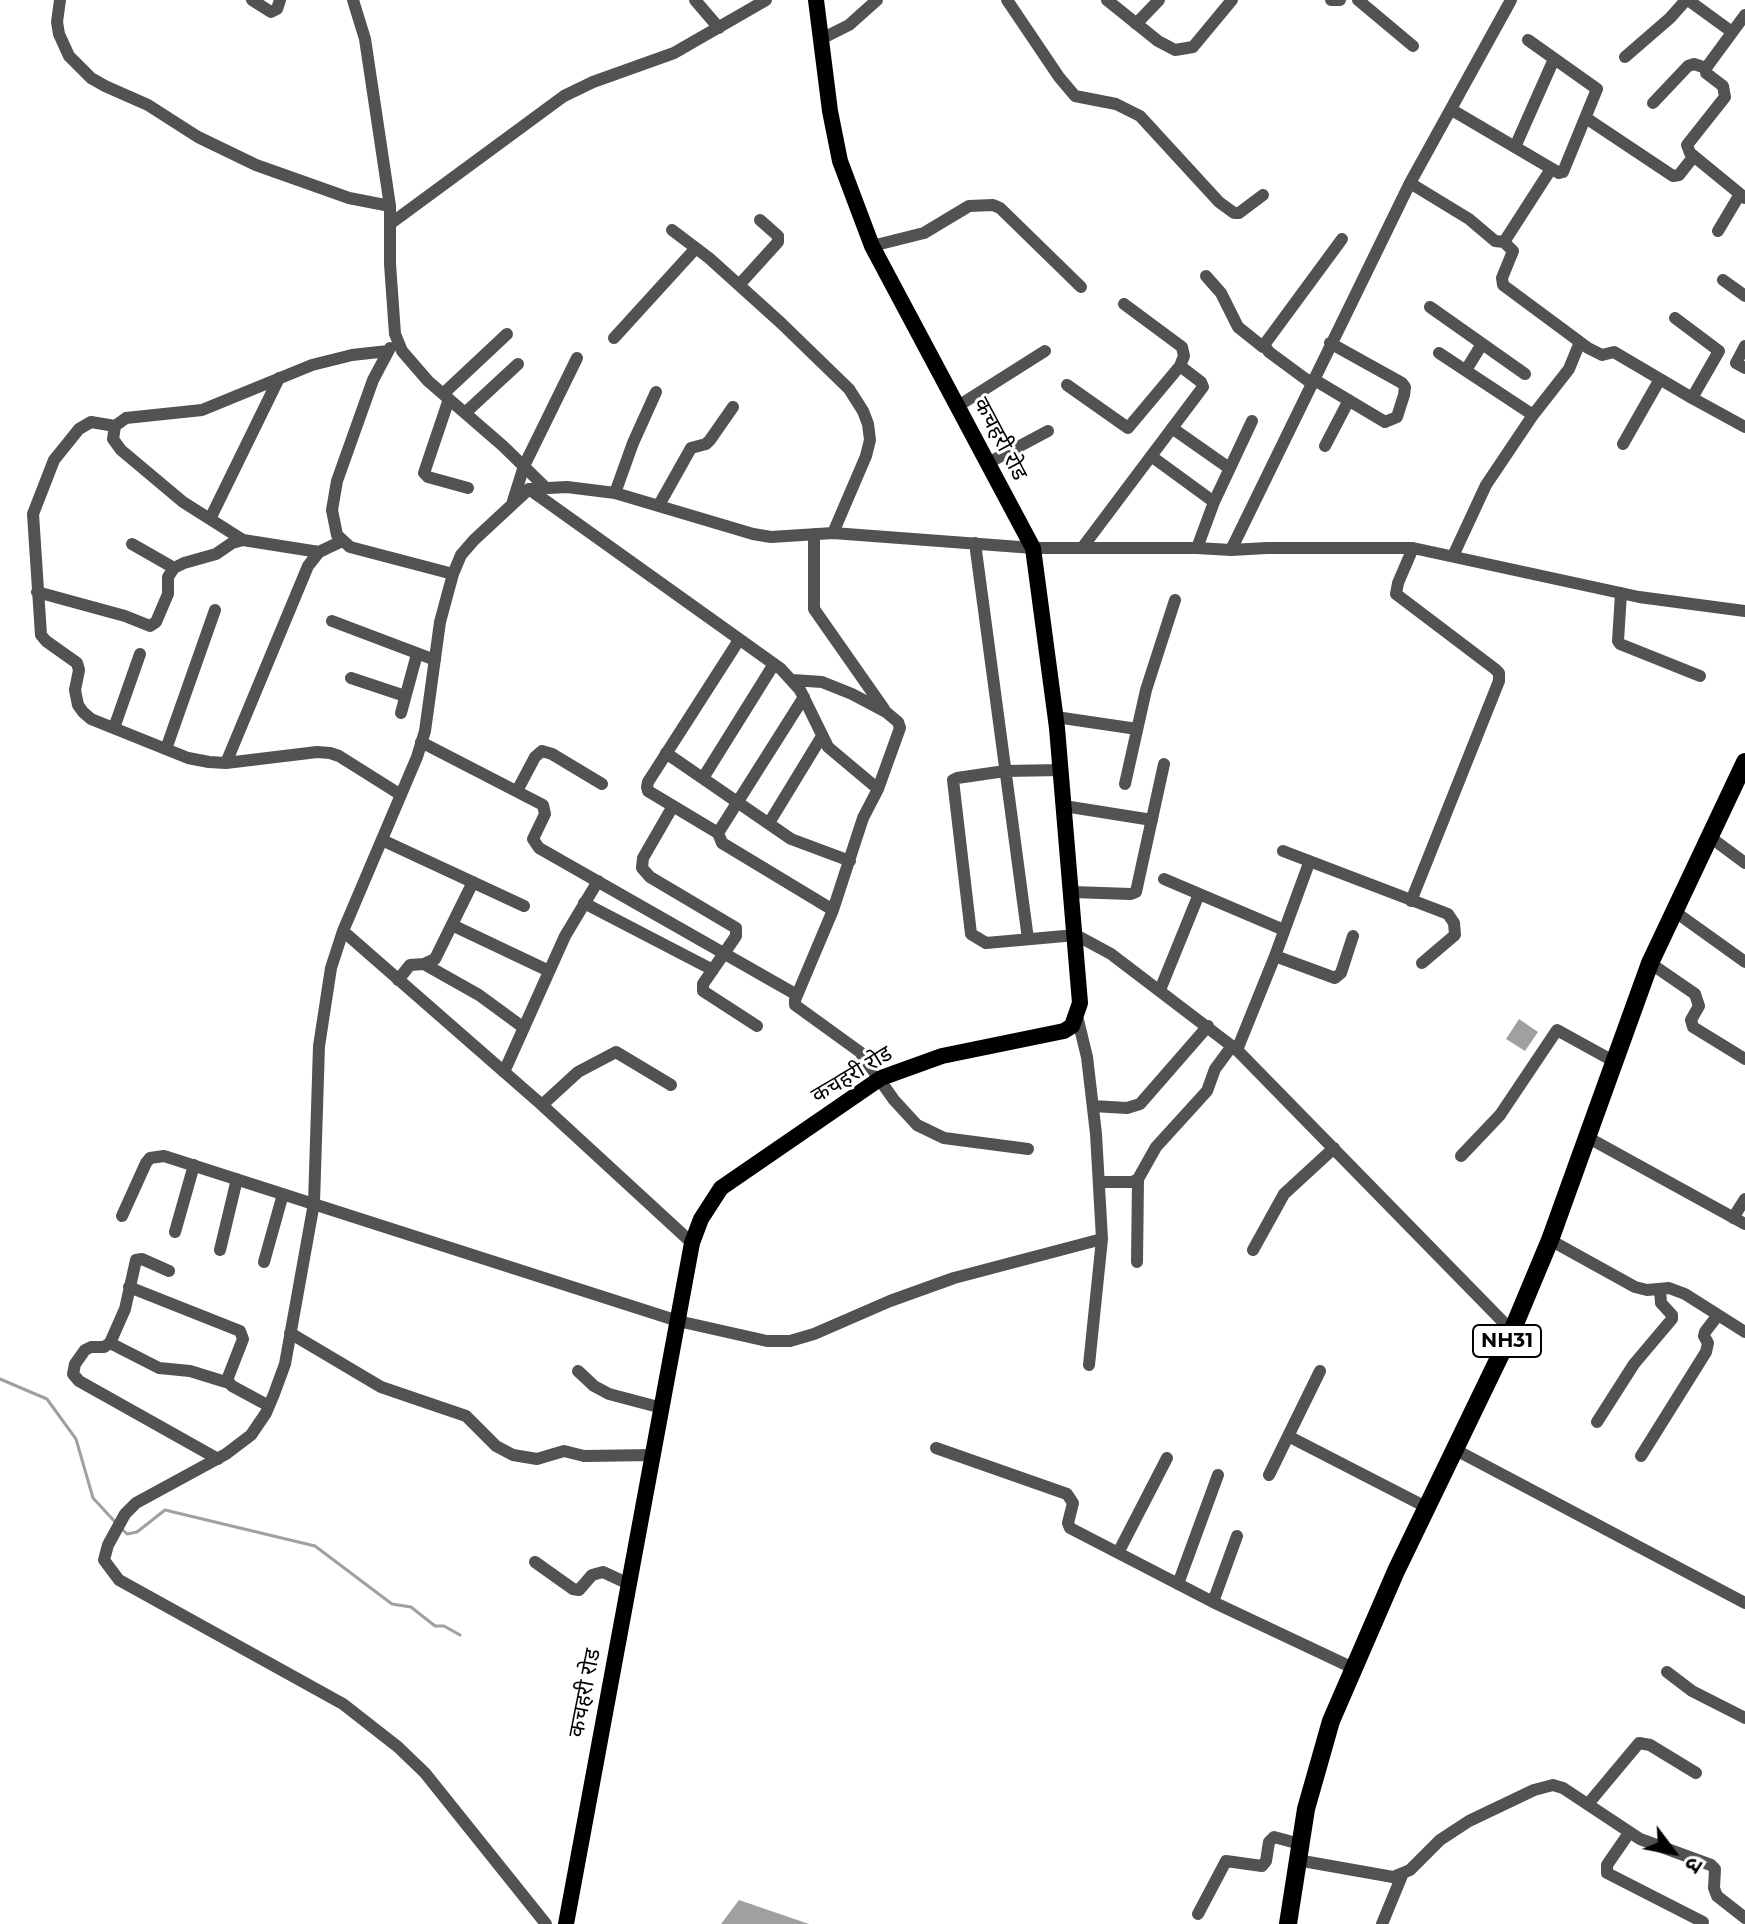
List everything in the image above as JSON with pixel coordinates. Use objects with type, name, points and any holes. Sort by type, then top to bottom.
[{"type":"highway","name":"NH31","points":[[1288,1924],[1298,1852],[1314,1776],[1331,1721],[1426,1507],[1512,1331],[1550,1240],[1650,963],[1745,762]]},
{"type":"main road","name":"कचहरी रोड","points":[[566,1924],[692,1243],[701,1219],[721,1188],[881,1078],[942,1056],[1064,1031],[1072,1026],[1080,1003],[1056,717],[1033,548],[872,246],[840,161],[828,100],[816,0]]},
{"type":"street","points":[[60,0],[59,34],[69,56],[91,78],[148,105],[198,137],[256,165],[337,194],[390,206]]},
{"type":"street","points":[[252,0],[271,12],[277,9],[280,0]]},
{"type":"street","points":[[353,0],[365,39],[390,206],[390,264],[396,333],[402,351],[428,381],[545,487]]},
{"type":"street","points":[[695,0],[719,28]]},
{"type":"street","points":[[390,224],[564,96],[593,82],[662,58],[766,0]]},
{"type":"street","points":[[821,39],[849,25],[877,0]]},
{"type":"street","points":[[1007,0],[1075,96],[1116,104],[1140,116],[1219,202],[1234,213],[1239,213],[1263,195]]},
{"type":"street","points":[[1108,0],[1136,24],[1175,50],[1185,50],[1193,47],[1232,0]]},
{"type":"street","points":[[1136,24],[1159,0]]},
{"type":"street","points":[[1331,0],[1340,0]]},
{"type":"street","points":[[1358,0],[1413,46]]},
{"type":"street","points":[[1231,550],[1410,183],[1511,0]]},
{"type":"street","points":[[1625,57],[1687,0],[1732,32]]},
{"type":"street","points":[[1718,231],[1743,196],[1694,156],[1687,145],[1725,97],[1723,86],[1706,73],[1706,68],[1745,15]]},
{"type":"street","points":[[1452,110],[1551,169],[1563,172],[1597,89],[1528,40]]},
{"type":"street","points":[[1515,147],[1554,59]]},
{"type":"street","points":[[1653,103],[1688,66],[1696,64],[1706,68]]},
{"type":"street","points":[[1586,118],[1673,176],[1679,175],[1694,156]]},
{"type":"street","points":[[1504,242],[1551,169]]},
{"type":"street","points":[[1410,183],[1469,219],[1495,241],[1504,242],[1513,251],[1501,283],[1580,342],[1598,354],[1614,352],[1745,427]]},
{"type":"street","points":[[872,246],[924,233],[969,206],[993,205],[1000,208],[1081,287]]},
{"type":"street","points":[[739,285],[778,242],[778,236],[760,220]]},
{"type":"street","points":[[672,230],[739,285],[849,389],[868,424],[870,440],[866,456],[833,533]]},
{"type":"street","points":[[1263,347],[1342,239]]},
{"type":"street","points":[[614,338],[696,248]]},
{"type":"street","points":[[1206,276],[1221,293],[1238,327],[1263,347],[1312,381],[1389,422],[1397,417],[1405,387],[1402,383],[1330,343]]},
{"type":"street","points":[[1723,280],[1745,296]]},
{"type":"street","points":[[1067,385],[1128,428],[1180,366],[1184,356],[1182,347],[1124,304]]},
{"type":"street","points":[[1430,307],[1525,374]]},
{"type":"street","points":[[1675,318],[1719,351],[1692,398]]},
{"type":"street","points":[[396,333],[367,397],[333,496],[334,521],[342,541],[350,547],[453,574]]},
{"type":"street","points":[[468,488],[428,477],[424,473],[446,397],[507,334]]},
{"type":"street","points":[[1453,556],[1486,485],[1533,415],[1569,369],[1580,342]]},
{"type":"street","points":[[1466,370],[1482,344]]},
{"type":"street","points":[[1745,346],[1736,363],[1745,368]]},
{"type":"street","points":[[319,552],[243,540],[174,495],[121,450],[113,439],[115,426],[126,418],[212,407],[312,365],[352,355],[388,351]]},
{"type":"street","points":[[958,406],[1045,351]]},
{"type":"street","points":[[1439,353],[1533,415]]},
{"type":"street","points":[[513,501],[524,466],[577,358]]},
{"type":"street","points":[[465,413],[518,364]]},
{"type":"street","points":[[1082,548],[1203,387],[1180,366]]},
{"type":"street","points":[[210,519],[279,378]]},
{"type":"street","points":[[1623,444],[1660,379]]},
{"type":"street","points":[[615,493],[656,392]]},
{"type":"street","points":[[1325,446],[1349,400]]},
{"type":"street","points":[[659,505],[691,448],[706,444],[733,407]]},
{"type":"street","points":[[1197,548],[1214,502],[1252,421]]},
{"type":"street","points":[[115,426],[86,424],[62,449],[48,472],[33,514],[41,635],[77,663],[79,670],[75,690],[78,705],[91,719],[188,758],[226,763],[330,753],[401,795]]},
{"type":"street","points":[[1172,428],[1229,468]]},
{"type":"street","points":[[988,463],[1048,431]]},
{"type":"street","points":[[1151,456],[1214,502]]},
{"type":"street","points":[[529,489],[793,680],[822,736],[835,754],[878,789]]},
{"type":"street","points":[[546,1924],[425,1773],[398,1747],[343,1704],[119,1580],[104,1560],[108,1545],[125,1514],[136,1503],[218,1459],[251,1435],[269,1406],[285,1364],[314,1203],[319,1046],[331,968],[343,931],[421,742],[440,622],[453,574],[461,555],[474,540],[529,489],[588,489],[659,505],[753,534],[792,537],[833,533],[1033,548],[1413,548],[1621,593],[1745,611]]},
{"type":"street","points":[[814,534],[814,609],[886,712]]},
{"type":"street","points":[[37,592],[150,626],[156,622],[168,594],[167,581],[174,568],[216,554],[232,543],[243,540]]},
{"type":"street","points":[[226,763],[308,566],[319,552],[342,541]]},
{"type":"street","points":[[975,543],[1028,939]]},
{"type":"street","points":[[132,544],[174,568]]},
{"type":"street","points":[[1411,901],[1499,681],[1499,673],[1495,669],[1396,594],[1413,548]]},
{"type":"street","points":[[1621,593],[1620,644],[1700,676]]},
{"type":"street","points":[[1125,784],[1146,690],[1175,600]]},
{"type":"street","points":[[166,749],[215,610]]},
{"type":"street","points":[[332,621],[435,660]]},
{"type":"street","points":[[739,640],[648,782],[648,791],[718,833],[722,843],[833,910]]},
{"type":"street","points":[[114,728],[140,654]]},
{"type":"street","points":[[401,713],[417,654]]},
{"type":"street","points":[[703,778],[774,664]]},
{"type":"street","points":[[351,678],[405,696]]},
{"type":"street","points":[[793,680],[822,682],[871,702],[898,722],[900,728],[878,789],[863,818],[833,910],[795,1005],[853,1046],[881,1078],[906,1114],[930,1132],[960,1141],[1028,1149]]},
{"type":"street","points":[[718,833],[804,697]]},
{"type":"street","points":[[1056,717],[1137,729]]},
{"type":"street","points":[[769,823],[822,736]]},
{"type":"street","points":[[421,742],[538,802],[545,809],[534,844],[797,995]]},
{"type":"street","points":[[517,791],[535,757],[542,751],[602,784]]},
{"type":"street","points":[[666,753],[799,844],[850,861]]},
{"type":"street","points":[[1072,892],[1136,892],[1164,764]]},
{"type":"street","points":[[1061,770],[1005,771],[953,780],[971,934],[986,943],[1076,935],[1111,954],[1234,1048],[1512,1331]]},
{"type":"street","points":[[673,806],[643,858],[642,868],[650,877],[736,928],[736,936],[703,984],[705,995],[757,1026]]},
{"type":"street","points":[[1064,806],[1152,820]]},
{"type":"street","points":[[1710,837],[1745,863]]},
{"type":"street","points":[[382,840],[524,906]]},
{"type":"street","points":[[1283,851],[1448,914],[1455,935],[1422,963]]},
{"type":"street","points":[[1137,1262],[1138,1179],[1156,1147],[1207,1091],[1215,1069],[1234,1048],[1275,956],[1309,863]]},
{"type":"street","points":[[1164,879],[1284,930]]},
{"type":"street","points":[[504,1072],[549,971],[598,881]]},
{"type":"street","points":[[398,980],[410,965],[435,959],[473,882]]},
{"type":"street","points":[[1160,990],[1199,894]]},
{"type":"street","points":[[584,903],[713,970]]},
{"type":"street","points":[[1674,911],[1745,962]]},
{"type":"street","points":[[452,925],[549,971]]},
{"type":"street","points":[[343,931],[542,1105],[692,1243]]},
{"type":"street","points":[[1275,956],[1335,978],[1341,973],[1353,936]]},
{"type":"street","points":[[1650,963],[1695,994],[1699,1006],[1691,1020],[1693,1027],[1745,1059]]},
{"type":"street","points":[[424,964],[479,995],[524,1028]]},
{"type":"street","points":[[1077,1016],[1084,1039],[1093,1106],[1102,1239],[1089,1365]]},
{"type":"street","points":[[1093,1106],[1127,1108],[1140,1104],[1208,1026]]},
{"type":"street","points":[[1461,1156],[1500,1115],[1557,1030],[1615,1062]]},
{"type":"street","points":[[542,1105],[578,1072],[616,1052],[671,1085]]},
{"type":"street","points":[[1587,1137],[1739,1221],[1745,1199]]},
{"type":"street","points":[[1253,1250],[1284,1194],[1334,1148]]},
{"type":"street","points":[[122,1216],[150,1158],[164,1156],[678,1321],[767,1341],[790,1341],[954,1278],[1102,1239]]},
{"type":"street","points":[[175,1232],[194,1165]]},
{"type":"street","points":[[220,1250],[237,1179]]},
{"type":"street","points":[[1099,1182],[1132,1182],[1138,1179]]},
{"type":"street","points":[[264,1262],[283,1194]]},
{"type":"street","points":[[1550,1240],[1635,1287],[1647,1290],[1669,1288],[1685,1294],[1745,1332]]},
{"type":"street","points":[[169,1271],[138,1258],[125,1309],[110,1343],[107,1346],[88,1347],[73,1370],[75,1378],[218,1459]]},
{"type":"street","points":[[129,1287],[240,1331],[243,1339],[227,1376],[229,1383]]},
{"type":"street","points":[[1597,1422],[1634,1364],[1672,1319],[1661,1303],[1660,1289]]},
{"type":"street","points":[[1641,1456],[1706,1352],[1708,1343],[1705,1332],[1718,1315]]},
{"type":"street","points":[[290,1333],[381,1387],[466,1416],[496,1446],[513,1455],[537,1459],[564,1451],[584,1456],[653,1455]]},
{"type":"street","points":[[110,1343],[159,1368],[190,1371],[229,1383],[269,1406]]},
{"type":"street","points":[[578,1371],[594,1386],[609,1394],[662,1408]]},
{"type":"street","points":[[1269,1475],[1320,1371]]},
{"type":"street","points":[[1288,1436],[1426,1507]]},
{"type":"street","points":[[936,1448],[1067,1494],[1073,1503],[1068,1523],[1070,1528],[1213,1602],[1353,1668]]},
{"type":"street","points":[[1454,1449],[1745,1603]]},
{"type":"street","points":[[1118,1553],[1167,1458]]},
{"type":"street","points":[[1178,1584],[1218,1475]]},
{"type":"street","points":[[1213,1602],[1237,1536]]},
{"type":"street","points":[[535,1562],[573,1589],[579,1590],[592,1575],[603,1572],[629,1584]]},
{"type":"street","points":[[1667,1672],[1692,1691],[1745,1718]]},
{"type":"street","points":[[1588,1804],[1639,1743],[1650,1745],[1696,1773]]},
{"type":"street","points":[[1382,1924],[1403,1873],[1454,1830],[1534,1790],[1553,1785],[1563,1788],[1629,1833],[1711,1865],[1715,1869],[1714,1888],[1717,1896],[1745,1918]]},
{"type":"street","points":[[1629,1833],[1607,1865],[1607,1873],[1703,1922]]},
{"type":"street","points":[[1198,1914],[1226,1861],[1262,1866],[1266,1861],[1269,1842],[1274,1837],[1298,1852],[1385,1877],[1403,1873]]},
{"type":"shaded area","points":[[1519,1019],[1538,1032],[1525,1051],[1506,1039]]},
{"type":"shaded area","points":[[739,1900],[809,1924],[721,1924]]},
{"type":"waterway","points":[[0,1379],[47,1399],[76,1439],[93,1498],[117,1524]]},
{"type":"waterway","points":[[122,1529],[127,1534],[137,1532],[165,1510],[315,1546],[392,1604],[411,1607],[435,1626],[444,1626],[460,1635]]}]
